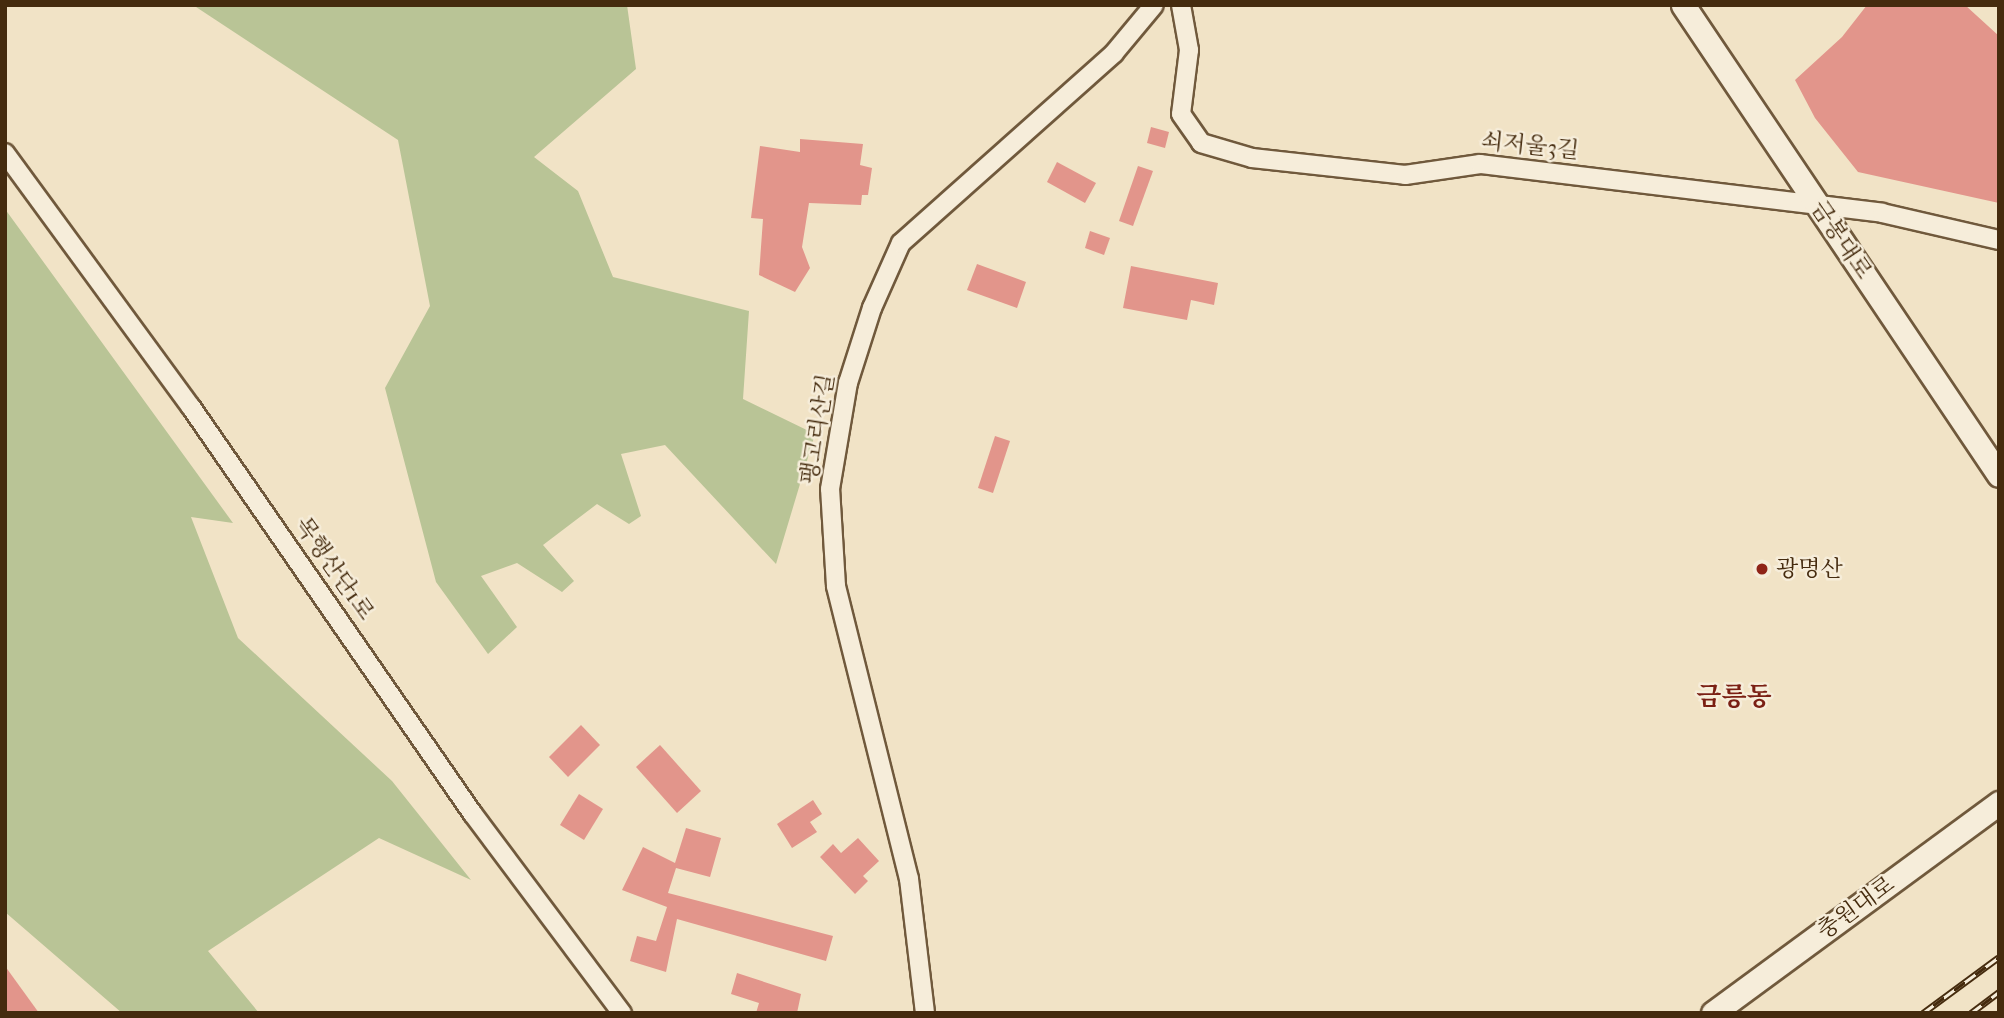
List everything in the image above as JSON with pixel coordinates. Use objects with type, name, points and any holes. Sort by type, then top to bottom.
[{"type":"street","name":"팽고리산길","points":[[925,1013],[909,879],[836,586],[830,489],[848,383],[872,308],[901,243],[1114,53],[1154,5]]},
{"type":"street","name":"쇠저울3길","points":[[1181,5],[1189,50],[1181,114],[1201,143],[1252,158],[1405,175],[1480,164],[1820,208],[1882,213],[1999,240]]},
{"type":"street","name":"금봉대로","points":[[1683,5],[1999,475]]},
{"type":"street","name":"목행산단1로","points":[[5,153],[191,407],[473,814],[622,1013]]},
{"type":"street","name":"충원대로","points":[[1713,1013],[1999,803]]},
{"type":"green space","points":[[193,5],[627,5],[636,69],[534,157],[578,191],[613,277],[749,311],[743,399],[815,434],[776,564],[665,445],[621,454],[641,516],[629,524],[597,504],[543,545],[574,581],[562,592],[517,563],[481,576],[517,627],[488,654],[436,582],[385,388],[430,306],[398,140]]},
{"type":"green space","points":[[5,209],[233,523],[191,517],[238,638],[392,781],[471,880],[379,838],[208,951],[259,1013],[122,1013],[5,912]]},
{"type":"building","points":[[1867,5],[1965,5],[1999,36],[1999,203],[1858,172],[1815,118],[1795,80],[1842,37]]},
{"type":"building","points":[[1151,127],[1169,132],[1165,148],[1147,143]]},
{"type":"building","points":[[800,139],[863,144],[860,165],[872,168],[868,195],[862,195],[861,205],[809,203],[802,247],[810,268],[795,292],[759,275],[763,219],[751,218],[760,146],[800,152]]},
{"type":"building","points":[[1057,162],[1096,183],[1085,203],[1047,182]]},
{"type":"building","points":[[1138,166],[1153,171],[1133,226],[1119,221]]},
{"type":"building","points":[[1090,231],[1110,238],[1104,255],[1085,248]]},
{"type":"building","points":[[977,264],[1026,282],[1017,308],[967,290]]},
{"type":"building","points":[[1131,266],[1218,283],[1214,305],[1191,300],[1187,320],[1123,308]]},
{"type":"building","points":[[995,436],[1010,441],[993,493],[978,488]]},
{"type":"building","points":[[581,725],[600,745],[568,777],[549,757]]},
{"type":"building","points":[[660,745],[701,791],[677,813],[636,767]]},
{"type":"building","points":[[579,794],[603,809],[584,840],[560,825]]},
{"type":"building","points":[[813,800],[822,814],[810,822],[817,832],[792,848],[777,824]]},
{"type":"building","points":[[686,828],[721,838],[710,877],[676,868],[668,893],[833,936],[826,961],[677,919],[666,972],[630,961],[637,936],[656,941],[667,907],[622,890],[643,847],[675,863]]},
{"type":"building","points":[[858,838],[879,861],[863,876],[868,881],[855,894],[820,857],[833,844],[841,853]]},
{"type":"building","points":[[5,966],[39,1013],[5,1013]]},
{"type":"building","points":[[737,973],[801,994],[797,1013],[756,1013],[759,1003],[731,994]]},
{"type":"railway","points":[[1923,1013],[1999,957]]},
{"type":"railway","points":[[1971,1013],[1999,992]]},
{"type":"place","name":"광명산","points":[[1762,569]]},
{"type":"district","name":"금릉동","points":[[1734,697]]}]
